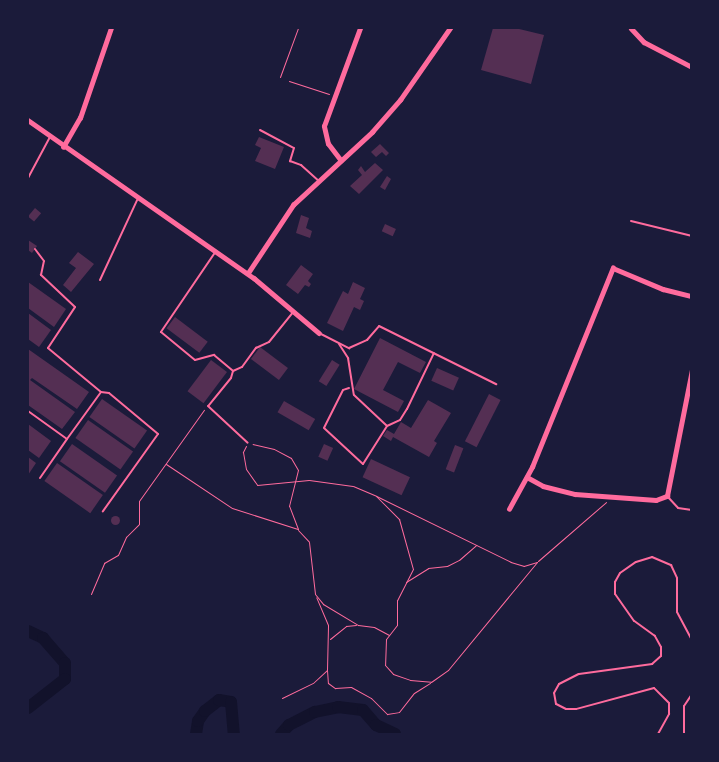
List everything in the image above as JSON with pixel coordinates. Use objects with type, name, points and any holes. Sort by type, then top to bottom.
[{"type":"street","points":[[63,147],[80,118],[111,28]]},
{"type":"street","points":[[341,161],[328,144],[324,126],[360,28]]},
{"type":"street","points":[[248,274],[293,205],[341,161],[400,100],[450,28]]},
{"type":"street","points":[[631,28],[644,42],[692,67]]},
{"type":"street","points":[[28,120],[63,147],[248,274],[319,333]]},
{"type":"street","points":[[510,509],[527,476],[613,268],[663,289],[692,296]]},
{"type":"street","points":[[527,476],[544,486],[575,494],[656,500],[667,496],[692,370]]},
{"type":"lane","points":[[260,130],[294,148],[290,161],[301,165],[319,181]]},
{"type":"lane","points":[[28,178],[50,137]]},
{"type":"lane","points":[[100,280],[138,198]]},
{"type":"lane","points":[[631,221],[692,236]]},
{"type":"lane","points":[[35,249],[44,261],[41,275],[75,307],[48,348],[101,392],[109,393],[158,434],[103,511]]},
{"type":"lane","points":[[216,251],[161,332],[195,360],[214,355],[233,371]]},
{"type":"lane","points":[[233,371],[242,367],[256,348],[270,342],[294,311]]},
{"type":"lane","points":[[319,333],[349,348],[367,340],[379,326],[496,384]]},
{"type":"lane","points":[[338,343],[353,377],[350,387]]},
{"type":"lane","points":[[350,387],[343,390],[324,428],[363,464],[387,426],[400,420],[434,353]]},
{"type":"lane","points":[[233,371],[231,378],[208,406],[248,443]]},
{"type":"lane","points":[[350,387],[387,426]]},
{"type":"lane","points":[[40,478],[101,392]]},
{"type":"lane","points":[[28,411],[66,439]]},
{"type":"lane","points":[[667,496],[678,508],[692,510]]},
{"type":"lane","points":[[658,734],[669,714],[669,703],[654,688],[576,709],[566,709],[556,704],[554,693],[558,684],[579,674],[652,664],[661,656],[661,647],[654,636],[634,621],[615,594],[615,582],[620,573],[636,562],[652,556],[671,565],[677,578],[677,612],[692,640]]},
{"type":"lane","points":[[684,734],[684,706],[692,694]]},
{"type":"path","points":[[280,77],[298,28]]},
{"type":"path","points":[[289,81],[335,96]]},
{"type":"path","points":[[91,594],[104,563],[118,555],[126,537],[139,524],[140,501],[208,406]]},
{"type":"path","points":[[537,562],[524,566],[511,562],[353,486],[310,480],[295,484],[257,485],[246,469],[243,452],[248,443],[274,449],[291,458],[298,470],[295,484],[289,506],[298,529],[309,542],[315,594],[328,625],[328,683],[335,688],[351,687],[371,698],[387,714],[399,712],[414,693],[448,670],[537,562],[595,508],[614,497]]},
{"type":"path","points":[[166,464],[232,508],[298,529]]},
{"type":"path","points":[[376,496],[399,519],[408,543],[413,569],[397,600],[397,625],[389,635],[384,649],[385,665],[393,674],[410,680],[431,682]]},
{"type":"path","points":[[406,582],[428,568],[453,563],[476,545]]},
{"type":"path","points":[[315,594],[323,604],[358,625]]},
{"type":"path","points":[[329,639],[346,626],[358,625],[374,627],[389,635]]},
{"type":"path","points":[[282,698],[313,683],[327,670]]},
{"type":"building","points":[[493,28],[515,28],[544,35],[531,84],[481,70]]},
{"type":"building","points":[[259,137],[284,147],[275,169],[255,161],[261,148],[255,145]]},
{"type":"building","points":[[380,144],[389,153],[386,156],[382,152],[376,157],[371,152]]},
{"type":"building","points":[[375,163],[383,170],[359,194],[350,186],[362,175],[358,170],[361,166],[365,172]]},
{"type":"building","points":[[387,176],[391,179],[385,190],[380,187]]},
{"type":"building","points":[[35,208],[41,213],[34,222],[28,216]]},
{"type":"building","points":[[301,215],[309,218],[306,228],[312,231],[310,238],[296,233]]},
{"type":"building","points":[[385,224],[396,229],[393,236],[382,231]]},
{"type":"building","points":[[28,240],[37,246],[32,253],[28,250]]},
{"type":"building","points":[[78,252],[94,264],[71,292],[63,285],[76,268],[69,263]]},
{"type":"building","points":[[301,265],[313,274],[308,281],[311,284],[309,287],[305,285],[298,294],[286,285]]},
{"type":"building","points":[[28,282],[66,309],[54,327],[28,308]]},
{"type":"building","points":[[353,282],[365,288],[360,299],[364,301],[360,310],[354,307],[343,331],[327,323],[343,291],[348,294]]},
{"type":"building","points":[[28,313],[51,330],[39,347],[28,339]]},
{"type":"building","points":[[175,317],[208,342],[199,353],[167,328]]},
{"type":"building","points":[[380,338],[426,362],[420,373],[398,362],[383,390],[404,401],[398,412],[354,389]]},
{"type":"building","points":[[260,347],[288,368],[279,380],[251,359]]},
{"type":"building","points":[[28,349],[89,392],[77,409],[32,378],[30,380],[75,412],[62,429],[28,405]]},
{"type":"building","points":[[211,360],[227,372],[204,403],[188,391]]},
{"type":"building","points":[[332,360],[340,365],[326,386],[319,381]]},
{"type":"building","points":[[437,368],[459,378],[453,391],[431,381]]},
{"type":"building","points":[[489,394],[501,400],[477,447],[465,441]]},
{"type":"building","points":[[102,399],[147,431],[134,449],[89,417]]},
{"type":"building","points":[[428,400],[451,413],[434,441],[437,443],[429,457],[393,437],[391,441],[383,436],[387,430],[394,434],[401,422],[411,428]]},
{"type":"building","points":[[284,401],[315,419],[309,430],[278,412]]},
{"type":"building","points":[[88,420],[133,452],[120,470],[75,438]]},
{"type":"building","points":[[28,424],[51,441],[39,458],[28,450]]},
{"type":"building","points":[[72,444],[117,476],[105,493],[60,461]]},
{"type":"building","points":[[324,444],[333,448],[327,461],[318,457]]},
{"type":"building","points":[[455,445],[463,448],[454,472],[446,469]]},
{"type":"building","points":[[28,457],[36,463],[28,475]]},
{"type":"building","points":[[371,459],[410,477],[402,495],[363,477]]},
{"type":"building","points":[[57,463],[103,495],[90,513],[44,481]]},
{"type":"building","points":[[115,515],[120,520],[115,525],[110,520]]},
{"type":"waterway","points":[[28,631],[43,638],[65,663],[65,679],[28,708]]},
{"type":"waterway","points":[[196,734],[198,721],[205,711],[219,700],[231,702],[234,734]]},
{"type":"waterway","points":[[281,734],[289,725],[315,712],[338,707],[363,710],[376,725],[395,734]]}]
